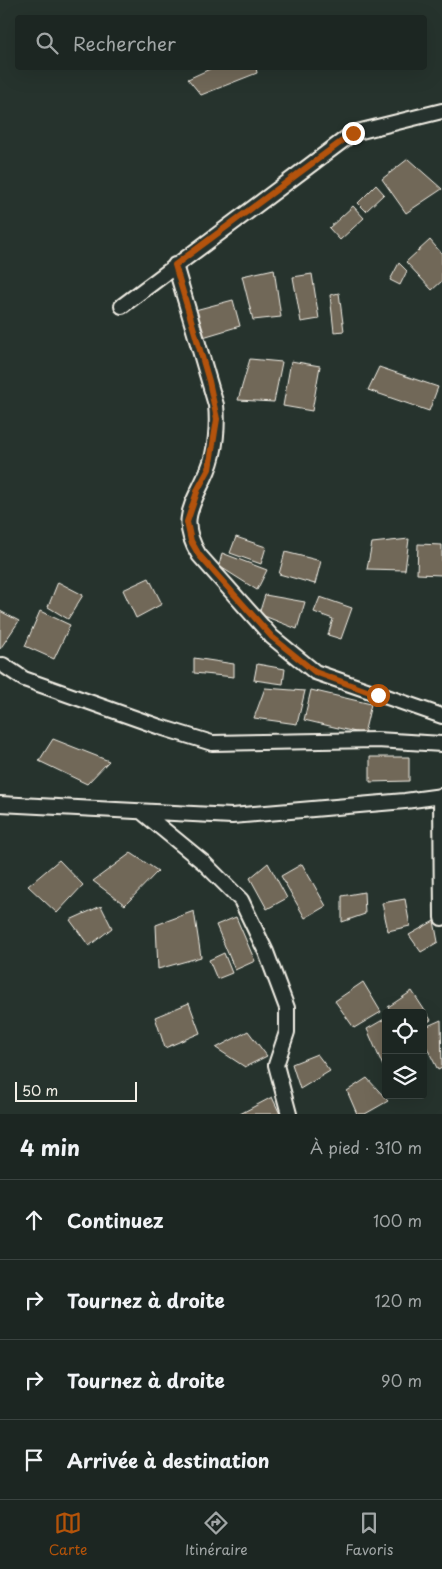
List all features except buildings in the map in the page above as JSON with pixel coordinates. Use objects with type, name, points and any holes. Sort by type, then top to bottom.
[{"type":"street","points":[[122,306],[353,133],[442,111]]},
{"type":"street","points":[[175,265],[209,381],[217,419],[209,469],[192,502],[187,522],[191,541],[195,548],[272,637],[315,672],[442,716]]},
{"type":"street","points":[[3,665],[24,679],[176,733],[212,743],[377,740],[442,744]]},
{"type":"street","points":[[0,804],[232,816],[442,796],[442,918]]},
{"type":"street","points":[[142,812],[203,862],[241,900],[266,952],[287,1008],[287,1032],[276,1065],[290,1114]]},
{"type":"route","points":[[353,133],[175,265],[216,405],[217,419],[209,469],[198,489],[187,522],[191,541],[199,555],[272,637],[315,672],[378,695]]}]
